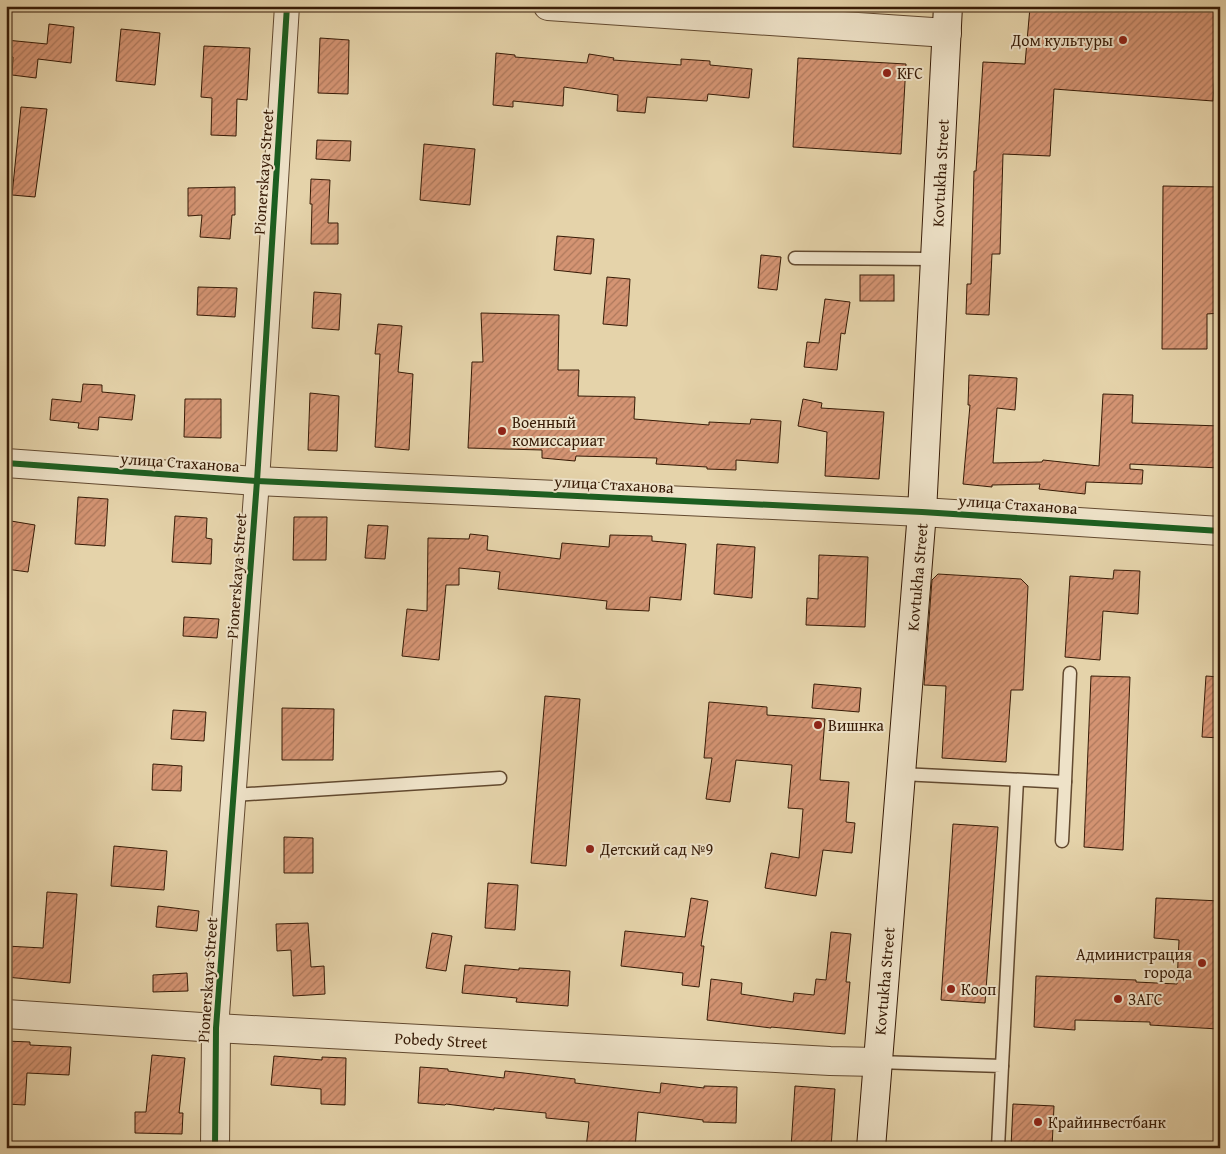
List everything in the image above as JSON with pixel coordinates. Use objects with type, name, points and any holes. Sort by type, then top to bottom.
[{"type":"street","name":"Pionerskaya Street","points":[[215,1148],[216,1028],[257,481],[287,6]]},
{"type":"street","points":[[548,6],[947,19]]},
{"type":"street","name":"Kovtukha Street","points":[[871,1148],[922,512],[947,19]]},
{"type":"street","name":"улица Стаханова","points":[[6,462],[257,481],[922,512],[1220,531]]},
{"type":"street","name":"Pobedy Street","points":[[6,1014],[216,1028],[877,1062]]},
{"type":"lane","points":[[795,258],[935,259]]},
{"type":"lane","points":[[1062,841],[1070,673]]},
{"type":"lane","points":[[901,774],[1064,782]]},
{"type":"lane","points":[[234,795],[500,778]]},
{"type":"lane","points":[[998,1148],[1017,780]]},
{"type":"lane","points":[[877,1062],[1002,1066]]},
{"type":"building","name":"Дом культуры","points":[[1037,6],[1220,6],[1220,70],[1215,70],[1213,101],[1054,89],[1050,156],[1003,154],[1000,254],[992,254],[989,315],[966,314],[967,284],[971,284],[974,171],[976,171],[983,62],[1025,64],[1030,7],[1036,8]]},
{"type":"building","points":[[49,24],[74,27],[71,63],[38,59],[36,78],[12,75],[13,57],[6,56],[6,40],[47,44]]},
{"type":"building","points":[[121,29],[160,33],[155,85],[116,81]]},
{"type":"building","points":[[320,38],[349,40],[348,94],[318,93]]},
{"type":"building","points":[[204,46],[250,48],[247,100],[237,99],[236,136],[211,135],[212,98],[201,97]]},
{"type":"building","points":[[496,53],[515,55],[515,57],[587,63],[589,54],[614,58],[613,60],[681,65],[681,59],[710,61],[710,65],[752,69],[749,98],[708,94],[707,101],[647,97],[645,113],[617,111],[618,95],[564,87],[563,106],[513,101],[513,107],[493,105]]},
{"type":"building","points":[[798,58],[906,64],[901,154],[793,147]]},
{"type":"building","points":[[21,107],[47,109],[35,197],[12,195]]},
{"type":"building","points":[[317,140],[351,141],[350,161],[316,159]]},
{"type":"building","points":[[424,144],[475,149],[470,205],[420,200]]},
{"type":"building","points":[[311,179],[330,180],[328,223],[338,223],[338,244],[311,244]]},
{"type":"building","points":[[1163,186],[1220,187],[1220,313],[1207,314],[1207,349],[1162,349]]},
{"type":"building","points":[[235,187],[235,215],[232,215],[230,239],[200,237],[202,215],[188,216],[188,188]]},
{"type":"building","points":[[557,236],[594,239],[591,274],[554,270]]},
{"type":"building","points":[[761,255],[781,257],[777,290],[758,288]]},
{"type":"building","points":[[860,275],[894,275],[894,301],[860,301]]},
{"type":"building","points":[[607,277],[630,279],[627,326],[603,324]]},
{"type":"building","points":[[198,287],[237,288],[235,317],[197,315]]},
{"type":"building","points":[[314,292],[341,294],[339,330],[312,328]]},
{"type":"building","points":[[825,299],[850,302],[845,334],[841,333],[837,370],[804,367],[807,342],[819,343]]},
{"type":"building","points":[[481,313],[559,315],[558,370],[579,370],[578,396],[635,397],[634,419],[709,425],[709,422],[750,424],[751,419],[781,421],[778,463],[736,460],[736,470],[707,469],[707,467],[656,464],[657,458],[576,456],[575,461],[542,458],[542,450],[468,448],[472,362],[483,362]]},
{"type":"building","points":[[378,324],[402,326],[398,372],[413,374],[409,450],[375,447],[380,354],[375,354]]},
{"type":"building","points":[[969,375],[1017,378],[1015,410],[997,408],[993,463],[1042,462],[1043,460],[1099,466],[1103,394],[1133,395],[1132,423],[1220,426],[1220,468],[1130,464],[1130,469],[1143,470],[1142,484],[1086,482],[1085,494],[1039,489],[1040,484],[992,485],[992,487],[963,484],[970,405],[968,405]]},
{"type":"building","points":[[83,384],[102,385],[102,392],[135,395],[132,420],[99,417],[98,430],[78,428],[79,423],[50,420],[52,399],[81,402]]},
{"type":"building","points":[[310,393],[339,396],[337,451],[308,450]]},
{"type":"building","points":[[185,399],[221,399],[221,438],[184,437]]},
{"type":"building","points":[[803,399],[822,403],[821,408],[884,412],[879,479],[825,476],[827,432],[798,426]]},
{"type":"building","points":[[78,497],[108,499],[105,546],[75,544]]},
{"type":"building","points":[[175,516],[207,518],[206,538],[212,539],[211,564],[172,562]]},
{"type":"building","points":[[294,517],[327,517],[326,560],[293,560]]},
{"type":"building","points":[[11,521],[35,525],[28,572],[6,569]]},
{"type":"building","points":[[368,525],[388,526],[385,559],[365,558]]},
{"type":"building","points":[[470,534],[488,536],[487,550],[560,559],[562,543],[609,547],[610,535],[652,536],[652,541],[686,544],[681,600],[650,597],[649,611],[606,609],[607,601],[498,589],[500,572],[459,568],[459,585],[446,585],[439,660],[402,656],[407,609],[427,611],[428,538],[469,539]]},
{"type":"building","points":[[717,544],[755,547],[752,598],[714,594]]},
{"type":"building","points":[[819,555],[868,557],[865,627],[806,625],[807,598],[818,599]]},
{"type":"building","points":[[1114,570],[1140,571],[1138,614],[1103,611],[1100,660],[1065,657],[1070,576],[1113,579]]},
{"type":"building","points":[[938,574],[1021,579],[1028,586],[1023,690],[1011,690],[1006,762],[942,758],[946,686],[924,685],[932,580]]},
{"type":"building","points":[[184,617],[219,619],[217,638],[183,636]]},
{"type":"building","points":[[1091,676],[1130,677],[1123,850],[1084,847]]},
{"type":"building","points":[[1206,676],[1220,677],[1220,738],[1202,737]]},
{"type":"building","points":[[814,684],[861,688],[859,712],[812,708]]},
{"type":"building","points":[[545,696],[580,699],[566,866],[531,863]]},
{"type":"building","points":[[709,702],[767,707],[767,715],[825,719],[820,780],[849,782],[846,822],[855,823],[852,853],[823,850],[816,896],[765,888],[771,853],[799,858],[803,809],[788,808],[792,765],[736,760],[730,802],[706,799],[712,758],[704,758]]},
{"type":"building","points":[[282,708],[334,709],[333,760],[282,760]]},
{"type":"building","points":[[173,710],[206,712],[204,741],[171,739]]},
{"type":"building","points":[[153,764],[182,766],[181,791],[152,790]]},
{"type":"building","points":[[953,824],[998,827],[985,1003],[941,1000]]},
{"type":"building","points":[[284,837],[313,838],[313,873],[284,873]]},
{"type":"building","points":[[114,846],[167,851],[164,890],[111,886]]},
{"type":"building","points":[[488,883],[518,885],[515,930],[485,928]]},
{"type":"building","points":[[47,892],[77,894],[70,983],[6,977],[6,946],[43,948]]},
{"type":"building","points":[[691,898],[708,901],[701,946],[704,946],[699,987],[682,985],[683,973],[621,966],[625,931],[685,937]]},
{"type":"building","points":[[1156,898],[1220,901],[1218,1029],[1150,1025],[1150,1022],[1075,1020],[1075,1030],[1034,1027],[1036,976],[1136,980],[1136,982],[1177,984],[1179,940],[1154,938]]},
{"type":"building","points":[[158,906],[199,911],[197,931],[156,927]]},
{"type":"building","points":[[308,923],[311,967],[324,966],[325,994],[293,996],[291,950],[277,951],[276,924]]},
{"type":"building","points":[[831,932],[851,934],[846,982],[850,982],[845,1034],[707,1020],[711,979],[742,983],[741,994],[793,1002],[794,993],[814,995],[816,979],[826,980]]},
{"type":"building","points":[[432,933],[452,936],[446,971],[426,968]]},
{"type":"building","points":[[465,965],[519,970],[519,968],[570,971],[568,1006],[516,1002],[517,998],[462,993]]},
{"type":"building","points":[[187,973],[188,991],[153,992],[153,975]]},
{"type":"building","points":[[6,1041],[30,1042],[30,1045],[71,1047],[69,1075],[27,1073],[25,1105],[6,1104]]},
{"type":"building","points":[[152,1055],[185,1058],[179,1113],[183,1113],[182,1134],[135,1133],[135,1112],[146,1112]]},
{"type":"building","points":[[274,1056],[322,1060],[322,1057],[346,1058],[345,1105],[321,1104],[321,1089],[271,1085]]},
{"type":"building","points":[[420,1067],[448,1069],[448,1071],[504,1078],[505,1071],[524,1073],[575,1079],[575,1083],[660,1093],[661,1083],[704,1088],[704,1086],[737,1087],[736,1123],[703,1122],[703,1120],[638,1112],[635,1148],[586,1148],[589,1122],[546,1118],[546,1113],[418,1103]]},
{"type":"building","points":[[795,1086],[835,1089],[831,1148],[791,1148]]},
{"type":"building","points":[[1013,1104],[1054,1106],[1052,1148],[1011,1147]]},
{"type":"cycle path","points":[[215,1148],[216,1028],[257,481],[287,6]]},
{"type":"cycle path","points":[[6,463],[257,481],[922,512],[1220,531]]},
{"type":"place","name":"Дом культуры","points":[[1123,40]]},
{"type":"place","name":"KFC","points":[[887,73]]},
{"type":"place","name":"Военный комиссариат","points":[[502,431]]},
{"type":"place","name":"Вишнка","points":[[818,725]]},
{"type":"place","name":"Детский сад №9","points":[[590,849]]},
{"type":"place","name":"Администрация города","points":[[1202,963]]},
{"type":"place","name":"Кооп","points":[[951,989]]},
{"type":"place","name":"ЗАГС","points":[[1118,999]]},
{"type":"place","name":"Крайинвестбанк","points":[[1038,1122]]}]
